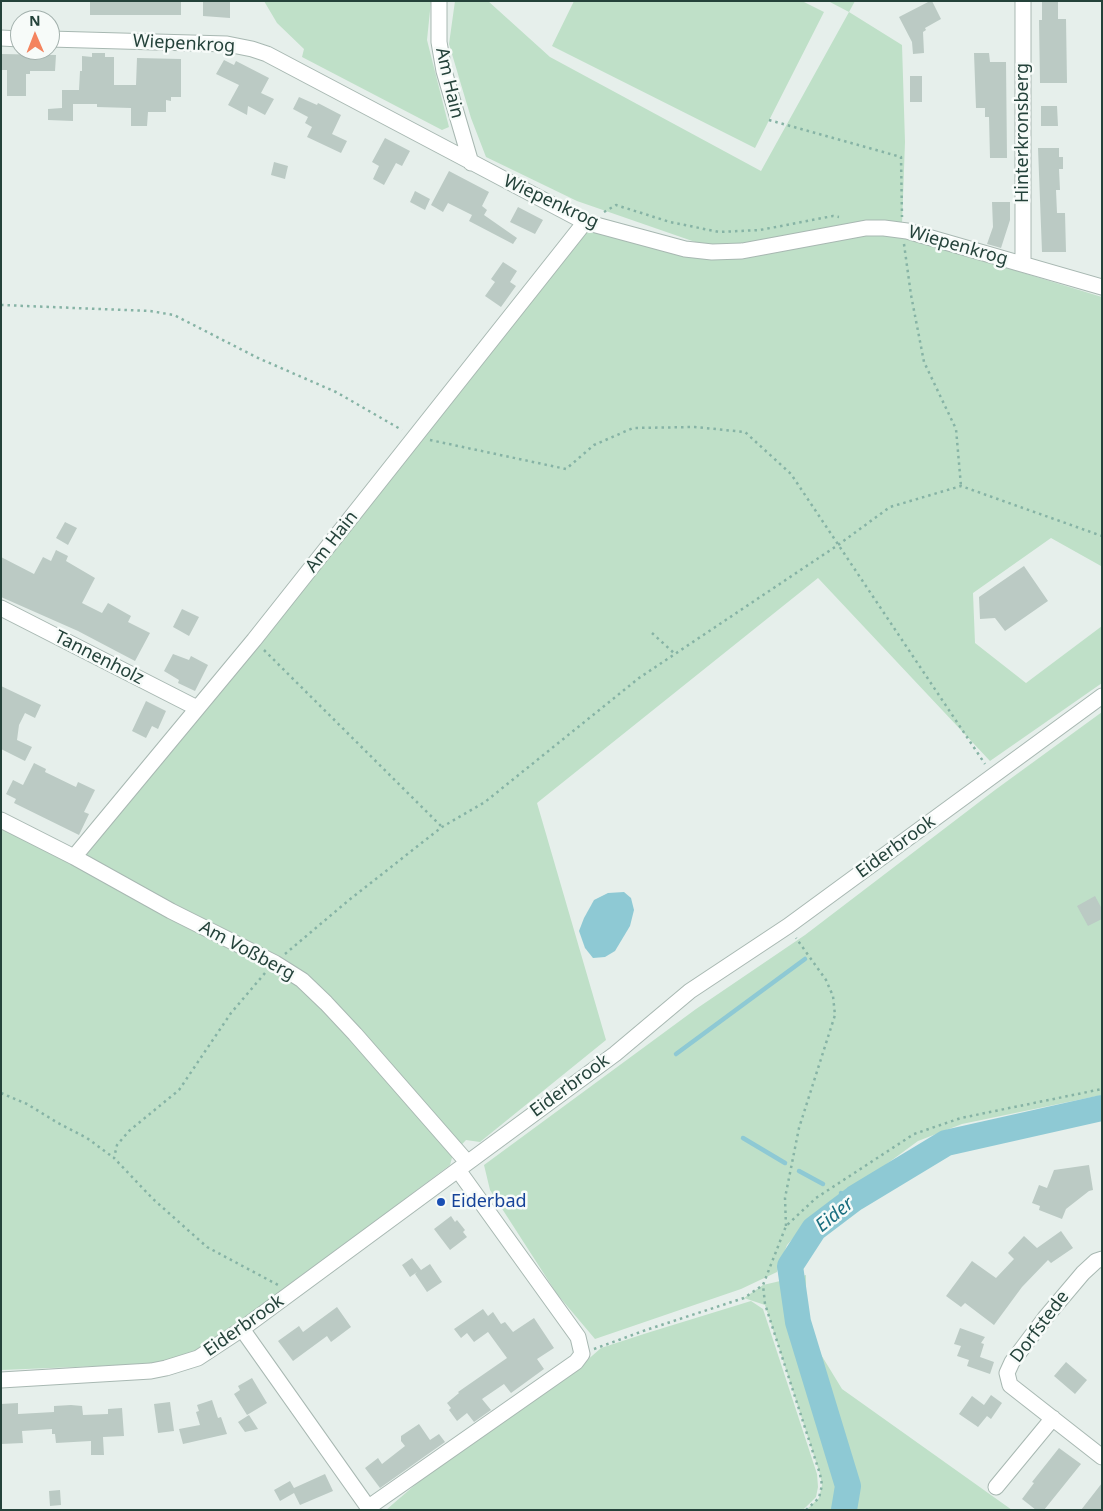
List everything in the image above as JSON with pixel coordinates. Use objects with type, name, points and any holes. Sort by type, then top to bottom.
[{"type":"street","name":"Am Hain","points":[[439,1],[439,42],[444,70],[471,163]]},
{"type":"street","name":"Hinterkronsberg","points":[[1023,1],[1023,264]]},
{"type":"street","name":"Wiepenkrog","points":[[60,40],[227,44],[267,54],[585,222],[685,249],[712,252],[734,251],[765,248],[866,228],[902,230],[1102,287]]},
{"type":"street","name":"Am Hain","points":[[74,857],[254,640],[585,222]]},
{"type":"street","name":"Tannenholz","points":[[1,608],[197,708]]},
{"type":"street","name":"Eiderbrook","points":[[1,1380],[141,1372],[166,1368],[198,1358],[242,1329],[615,1054],[690,992],[788,926],[1102,696]]},
{"type":"street","name":"Am Voßberg","points":[[1,820],[275,963],[302,980],[326,1003],[428,1116],[578,1337],[583,1351]]},
{"type":"street","name":"Dorfstede","points":[[1102,1259],[1096,1261],[1083,1273],[1045,1318],[1012,1362],[1007,1373],[1010,1385],[1102,1457]]},
{"type":"street","points":[[242,1329],[370,1509],[576,1362],[583,1351]]},
{"type":"street","points":[[996,1487],[1053,1418]]},
{"type":"path","points":[[769,120],[901,157],[902,230],[911,294],[924,362],[956,429],[961,486]]},
{"type":"path","points":[[585,222],[616,205],[670,222],[719,232],[760,230],[833,216],[840,218]]},
{"type":"path","points":[[1,305],[150,311],[174,315],[258,358],[336,392],[414,437],[566,469],[594,445],[633,428],[694,427],[745,432],[791,474],[976,752]]},
{"type":"path","points":[[114,1158],[117,1145],[129,1131],[179,1090],[231,1013],[249,990],[275,963],[349,900],[442,827],[486,802],[639,678],[838,545],[890,507],[961,486],[1102,536]]},
{"type":"path","points":[[652,633],[675,654]]},
{"type":"path","points":[[254,640],[442,827]]},
{"type":"path","points":[[788,926],[826,980],[833,996],[835,1015],[798,1128],[785,1198],[786,1226],[763,1285],[765,1304],[820,1474],[822,1485],[819,1498],[806,1510]]},
{"type":"path","points":[[786,1226],[816,1198],[914,1134],[961,1118],[1102,1089]]},
{"type":"path","points":[[1,1094],[27,1104],[87,1138],[114,1158],[153,1199],[207,1247],[280,1286],[294,1290]]},
{"type":"path","points":[[583,1351],[594,1349],[744,1298],[763,1285]]},
{"type":"green space","points":[[264,1],[431,1],[427,40],[449,127],[442,130],[302,57],[304,49],[277,23]]},
{"type":"green space","points":[[455,1],[488,1],[550,57],[761,171],[849,12],[902,45],[905,142],[902,225],[743,246],[701,244],[577,201],[486,157],[471,118],[449,44]]},
{"type":"green space","points":[[574,1],[802,1],[824,12],[755,148],[552,46]]},
{"type":"green space","points":[[828,1],[855,1],[849,12]]},
{"type":"green space","points":[[587,230],[689,257],[745,257],[875,232],[896,234],[1102,297],[1102,571],[1101,566],[1051,538],[973,593],[975,643],[1026,683],[1102,626],[1102,683],[990,761],[818,578],[537,803],[606,1040],[480,1142],[466,1140],[453,1154],[450,1165],[240,1323],[197,1351],[150,1364],[1,1370],[1,828],[74,864],[263,641]]},
{"type":"green space","points":[[1102,712],[1102,1095],[962,1124],[918,1141],[809,1221],[787,1245],[777,1272],[741,1289],[595,1339],[557,1294],[490,1190],[484,1165],[696,1009],[805,935],[995,790]]},
{"type":"green space","points":[[806,1275],[806,1330],[842,1389],[1012,1510],[806,1510],[819,1498],[822,1485],[820,1474],[765,1305],[744,1298],[763,1285]]},
{"type":"green space","points":[[751,1301],[763,1309],[817,1474],[818,1487],[816,1497],[803,1510],[386,1510],[431,1471],[576,1370],[601,1348]]},
{"type":"water","points":[[624,892],[631,898],[634,910],[630,926],[615,951],[605,957],[593,958],[585,948],[579,931],[584,918],[594,900],[608,893]]},
{"type":"building","points":[[90,1],[181,1],[181,15],[90,15]]},
{"type":"building","points":[[203,1],[230,1],[230,18],[203,16]]},
{"type":"building","points":[[932,1],[941,19],[925,28],[926,30],[923,32],[924,53],[913,54],[912,42],[899,17]]},
{"type":"building","points":[[1042,1],[1058,1],[1058,19],[1066,19],[1067,83],[1040,83],[1039,20],[1042,20]]},
{"type":"building","points":[[92,53],[105,53],[105,57],[114,57],[114,85],[136,85],[137,58],[181,59],[181,97],[171,97],[171,101],[166,100],[166,112],[148,112],[147,126],[131,126],[131,108],[97,107],[97,104],[73,104],[73,121],[48,120],[48,109],[62,108],[62,90],[79,90],[82,56],[92,57]]},
{"type":"building","points":[[974,53],[989,53],[990,62],[1006,62],[1007,158],[990,158],[989,117],[985,117],[985,108],[976,108]]},
{"type":"building","points":[[1,54],[10,54],[10,60],[56,60],[55,71],[30,71],[30,74],[26,74],[26,96],[7,96],[7,70],[1,70]]},
{"type":"building","points":[[224,60],[234,65],[236,61],[269,78],[261,93],[274,99],[265,115],[248,106],[247,115],[228,105],[239,85],[216,74]]},
{"type":"building","points":[[910,76],[922,76],[922,102],[910,102]]},
{"type":"building","points":[[299,97],[317,105],[318,103],[341,115],[332,134],[347,141],[341,153],[307,137],[312,127],[305,123],[308,117],[293,109]]},
{"type":"building","points":[[1041,106],[1057,106],[1058,126],[1041,126]]},
{"type":"building","points":[[385,138],[410,151],[402,166],[396,163],[384,185],[373,179],[379,166],[372,162]]},
{"type":"building","points":[[1038,148],[1059,148],[1059,157],[1063,157],[1063,169],[1059,169],[1060,190],[1056,190],[1057,213],[1065,213],[1066,252],[1042,252]]},
{"type":"building","points":[[274,162],[288,166],[285,179],[271,175]]},
{"type":"building","points":[[449,171],[489,192],[482,206],[487,210],[484,215],[517,238],[513,244],[469,221],[472,215],[448,203],[443,212],[431,205]]},
{"type":"building","points":[[415,191],[430,199],[425,210],[410,202]]},
{"type":"building","points":[[992,202],[1010,202],[1010,220],[1001,248],[987,244],[993,227]]},
{"type":"building","points":[[518,207],[543,220],[535,234],[510,222]]},
{"type":"building","points":[[503,262],[517,271],[510,282],[516,286],[501,307],[485,296],[495,282],[491,279]]},
{"type":"building","points":[[65,522],[77,528],[68,545],[56,538]]},
{"type":"building","points":[[56,550],[68,556],[66,561],[95,578],[82,603],[102,613],[108,603],[131,616],[128,622],[150,633],[135,661],[78,631],[1,597],[1,557],[34,574],[43,557],[51,561]]},
{"type":"building","points":[[1024,566],[1048,601],[1005,631],[995,618],[980,619],[979,597]]},
{"type":"building","points":[[182,609],[199,617],[189,636],[173,627]]},
{"type":"building","points":[[173,654],[189,660],[191,656],[208,665],[195,691],[178,683],[179,680],[164,671]]},
{"type":"building","points":[[1,686],[41,705],[35,718],[25,713],[19,725],[17,740],[32,747],[25,761],[1,749]]},
{"type":"building","points":[[146,701],[166,711],[158,729],[152,726],[146,738],[132,731]]},
{"type":"building","points":[[34,763],[46,769],[45,772],[76,787],[78,782],[95,790],[84,812],[89,814],[79,835],[14,803],[16,799],[6,794],[13,780],[23,785]]},
{"type":"building","points":[[1095,896],[1102,909],[1102,919],[1088,926],[1077,906]]},
{"type":"building","points":[[1089,1165],[1093,1190],[1066,1209],[1062,1219],[1039,1210],[1040,1206],[1032,1203],[1039,1185],[1047,1188],[1054,1170]]},
{"type":"building","points":[[451,1216],[465,1230],[463,1232],[467,1237],[450,1250],[434,1229]]},
{"type":"building","points":[[1061,1231],[1073,1248],[1051,1263],[1048,1260],[1022,1287],[994,1325],[965,1303],[961,1307],[946,1296],[972,1261],[996,1278],[1014,1259],[1008,1253],[1024,1236],[1037,1248]]},
{"type":"building","points":[[412,1258],[421,1270],[430,1264],[442,1282],[427,1292],[415,1274],[417,1272],[410,1277],[402,1265]]},
{"type":"building","points":[[337,1307],[351,1327],[331,1342],[327,1336],[293,1361],[278,1341],[299,1326],[303,1332]]},
{"type":"building","points":[[483,1309],[488,1316],[493,1312],[501,1324],[505,1322],[513,1332],[534,1318],[554,1348],[537,1359],[544,1369],[511,1393],[504,1384],[482,1399],[491,1410],[474,1422],[467,1413],[457,1421],[449,1410],[451,1408],[447,1403],[458,1392],[507,1358],[488,1332],[474,1342],[467,1333],[461,1338],[454,1329]]},
{"type":"building","points":[[960,1328],[985,1337],[981,1343],[984,1344],[980,1357],[994,1362],[990,1374],[967,1366],[969,1360],[957,1356],[961,1346],[954,1344]]},
{"type":"building","points":[[1066,1362],[1087,1380],[1075,1394],[1054,1376]]},
{"type":"building","points":[[252,1378],[267,1403],[247,1415],[234,1394],[240,1390],[238,1386]]},
{"type":"building","points":[[991,1395],[1002,1403],[991,1419],[987,1416],[978,1427],[959,1414],[972,1396],[984,1405]]},
{"type":"building","points":[[212,1400],[218,1418],[221,1417],[227,1434],[183,1444],[179,1429],[200,1425],[196,1412],[199,1411],[197,1405]]},
{"type":"building","points":[[170,1402],[174,1431],[158,1433],[154,1404]]},
{"type":"building","points":[[18,1403],[18,1414],[54,1412],[54,1406],[71,1405],[82,1406],[83,1415],[108,1414],[108,1409],[122,1408],[124,1436],[103,1437],[104,1455],[91,1455],[91,1441],[56,1443],[55,1434],[52,1434],[52,1429],[22,1431],[23,1443],[1,1444],[1,1404]]},
{"type":"building","points":[[249,1415],[258,1429],[245,1432],[238,1422]]},
{"type":"building","points":[[419,1424],[430,1440],[439,1434],[445,1442],[380,1488],[365,1468],[378,1458],[382,1464],[405,1446],[401,1441],[401,1436]]},
{"type":"building","points":[[1059,1448],[1081,1464],[1044,1510],[1036,1510],[1022,1499],[1034,1483],[1032,1482]]},
{"type":"building","points":[[325,1474],[333,1491],[300,1505],[294,1493],[280,1501],[274,1490],[290,1481],[294,1488]]},
{"type":"building","points":[[1102,1483],[1102,1510],[1081,1510]]},
{"type":"building","points":[[60,1490],[61,1505],[50,1506],[49,1491]]},
{"type":"waterway","points":[[676,1054],[805,959]]},
{"type":"waterway","name":"Eider","points":[[844,1510],[848,1486],[798,1322],[790,1266],[814,1229],[855,1198],[946,1143],[1102,1108]]},
{"type":"waterway","points":[[743,1138],[785,1163]]},
{"type":"waterway","points":[[799,1171],[823,1184]]},
{"type":"waterway","points":[[841,1193],[855,1198]]},
{"type":"place","name":"Eiderbad","points":[[441,1202]]}]
